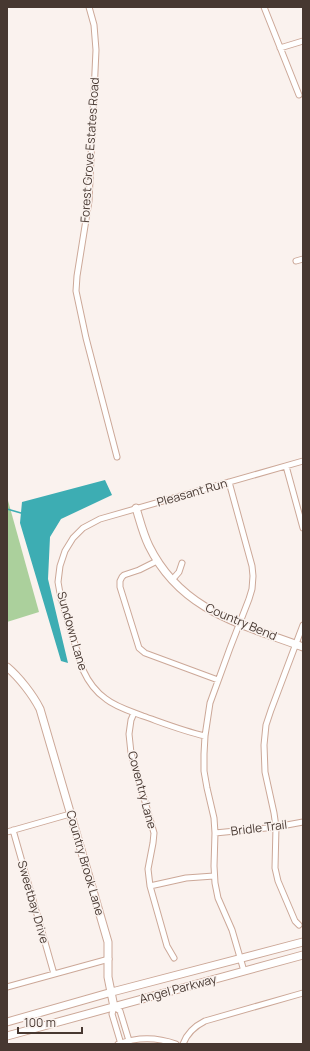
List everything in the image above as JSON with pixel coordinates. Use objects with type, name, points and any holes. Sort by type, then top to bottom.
[{"type":"main road","name":"Country Bend","points":[[136,508],[145,537],[157,561],[184,593],[218,615],[299,645]]},
{"type":"main road","name":"Country Brook Lane","points":[[7,667],[24,685],[43,722],[108,942],[108,977],[114,1007]]},
{"type":"main road","name":"Angel Parkway","points":[[7,1022],[112,992],[303,942]]},
{"type":"main road","name":"Angel Parkway","points":[[7,1036],[303,955]]},
{"type":"street","name":"Forest Grove Estates Road","points":[[90,7],[94,25],[96,50],[89,201],[76,291],[86,338],[117,457]]},
{"type":"street","points":[[264,7],[299,95]]},
{"type":"street","points":[[280,48],[303,41]]},
{"type":"street","points":[[296,261],[303,259]]},
{"type":"street","name":"Pleasant Run","points":[[84,528],[100,519],[303,461]]},
{"type":"street","points":[[286,466],[303,528]]},
{"type":"street","points":[[228,482],[252,566],[253,576],[250,594],[210,703],[205,736],[204,771],[214,818],[214,876],[218,898],[232,930],[244,971]]},
{"type":"street","name":"Sundown Lane","points":[[84,528],[73,538],[65,551],[60,566],[58,582],[61,599],[79,661],[87,678],[94,688],[107,700],[134,713],[188,732],[205,736]]},
{"type":"street","points":[[157,561],[139,570],[124,575],[120,579],[120,587],[137,644],[141,651],[218,680]]},
{"type":"street","points":[[172,580],[179,572],[182,562]]},
{"type":"street","points":[[300,925],[294,921],[278,881],[276,868],[276,827],[265,772],[264,745],[266,725],[299,645],[303,625]]},
{"type":"street","name":"Coventry Lane","points":[[134,713],[131,720],[129,734],[131,753],[154,832],[153,848],[148,869],[150,886],[166,946],[174,958]]},
{"type":"street","points":[[10,831],[70,814]]},
{"type":"street","name":"Bridle Trail","points":[[215,833],[276,827],[303,822]]},
{"type":"street","name":"Sweetbay Drive","points":[[10,831],[54,974]]},
{"type":"street","points":[[150,886],[186,878],[214,876]]},
{"type":"street","points":[[7,987],[109,959]]},
{"type":"street","points":[[183,1044],[192,1029],[205,1021],[303,993]]},
{"type":"street","name":"Country Brook Lane","points":[[120,1044],[112,1014],[114,1007],[120,1011],[129,1042]]},
{"type":"street","points":[[120,1044],[140,1039],[153,1039],[176,1044]]},
{"type":"green space","points":[[7,497],[39,612],[7,622]]},
{"type":"water","points":[[105,480],[112,495],[61,519],[50,537],[48,579],[68,663],[61,661],[20,523],[22,502]]},
{"type":"waterway","points":[[7,509],[21,513]]}]
